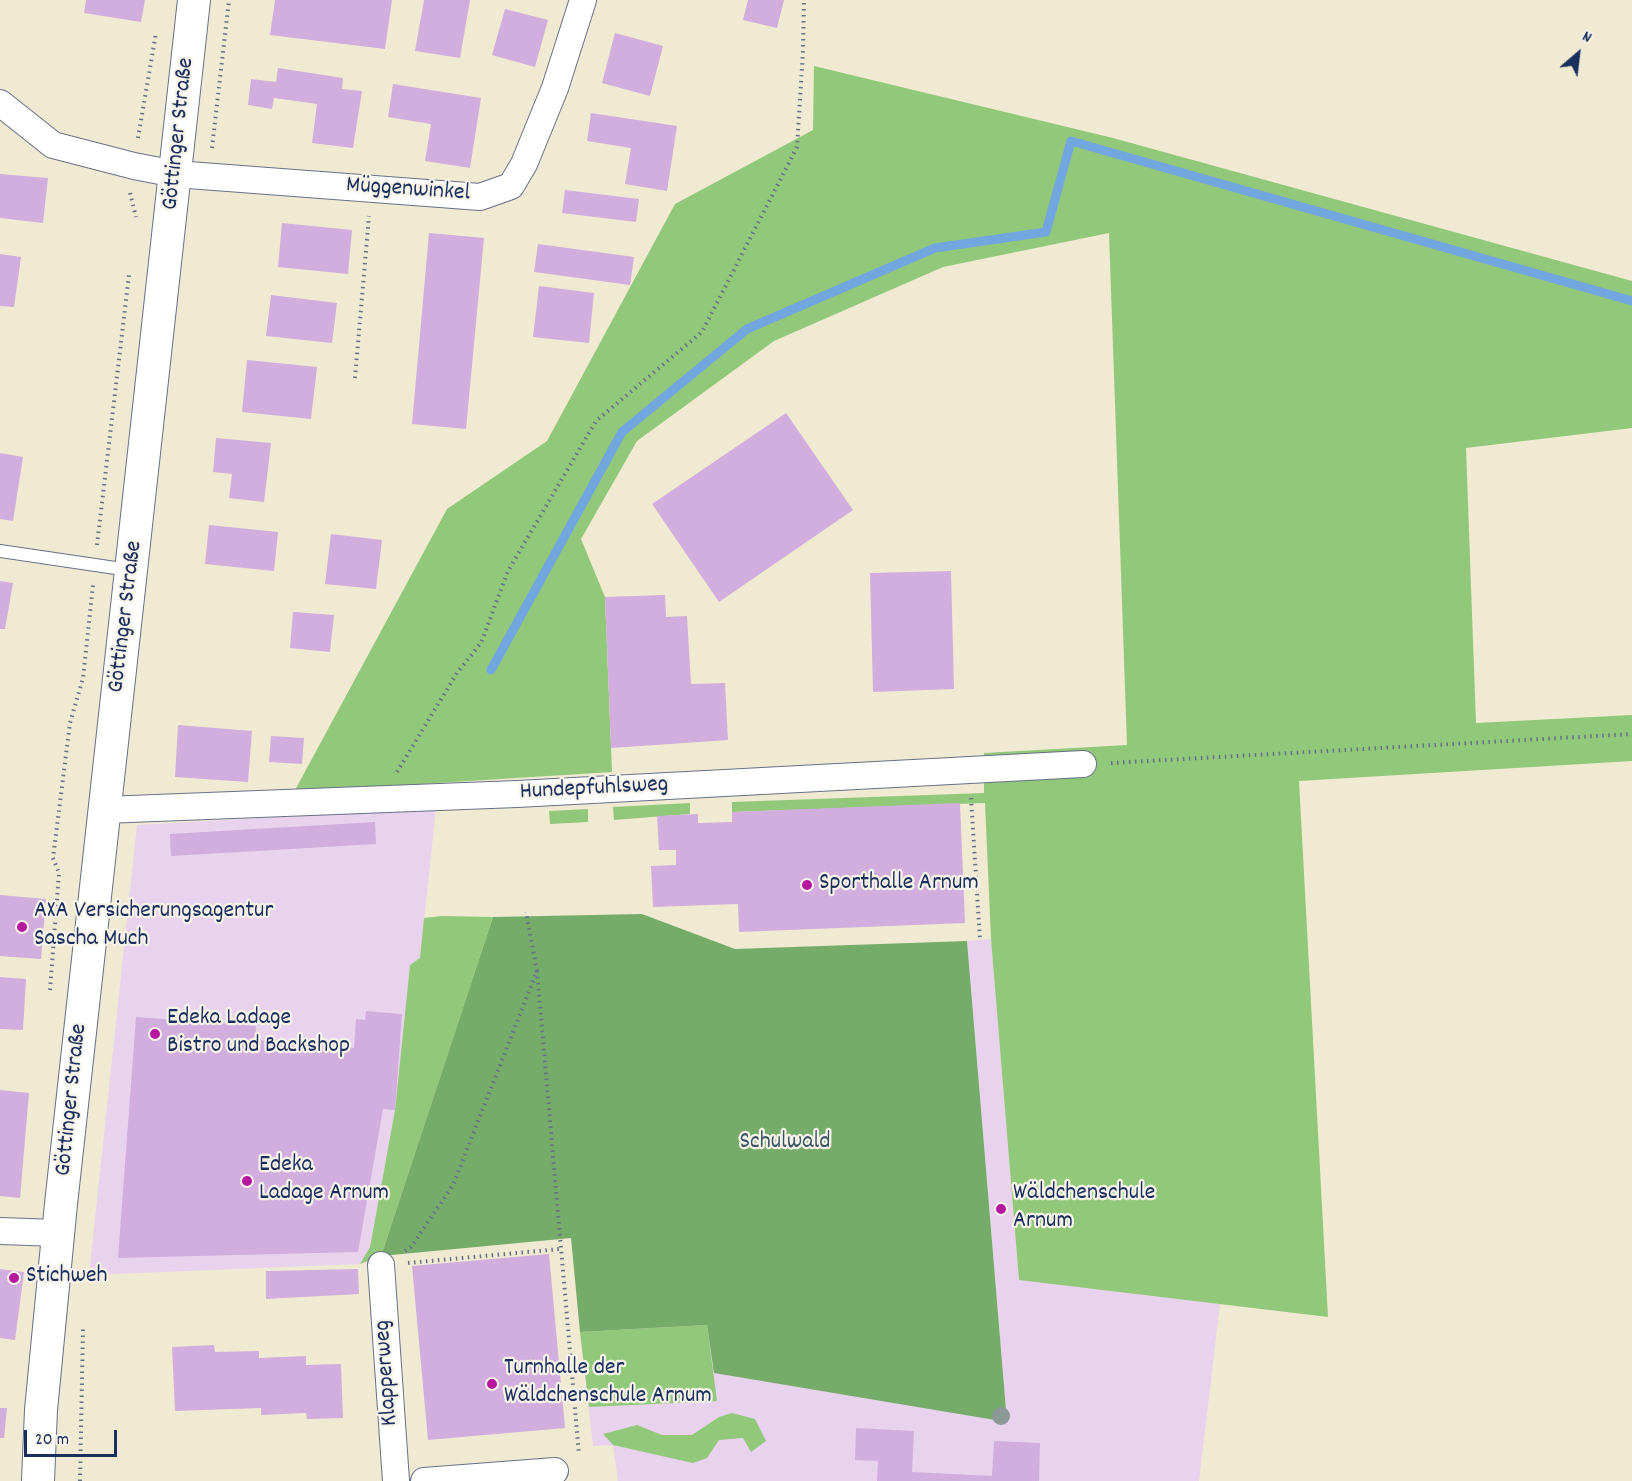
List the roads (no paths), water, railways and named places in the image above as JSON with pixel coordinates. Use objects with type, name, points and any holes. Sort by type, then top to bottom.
[{"type":"street","name":"Göttinger Straße","points":[[38,1481],[41,1410],[58,1233],[195,0]]},
{"type":"street","name":"Müggenwinkel","points":[[2,109],[53,145],[134,166],[176,174],[480,196],[511,186],[524,164],[555,88],[583,0]]},
{"type":"street","name":"Hundepfuhlsweg","points":[[104,810],[379,800],[1083,764]]},
{"type":"street","points":[[0,1231],[58,1233]]},
{"type":"street","name":"Klapperweg","points":[[381,1265],[396,1481]]},
{"type":"street","points":[[424,1481],[555,1471]]},
{"type":"lane","points":[[0,551],[133,570]]},
{"type":"waterway","points":[[491,670],[622,432],[747,329],[935,248],[1046,232],[1071,141],[1632,301]]},
{"type":"place","name":"Sporthalle Arnum","points":[[807,885]]},
{"type":"place","name":"AXA Versicherungsagentur Sascha Much","points":[[22,927]]},
{"type":"place","name":"Edeka Ladage Bistro und Backshop","points":[[155,1034]]},
{"type":"place","name":"Edeka Ladage Arnum","points":[[247,1181]]},
{"type":"place","name":"Wäldchenschule Arnum","points":[[1001,1209]]},
{"type":"place","name":"Stichweh","points":[[14,1278]]},
{"type":"place","name":"Turnhalle der Wäldchenschule Arnum","points":[[492,1384]]},
{"type":"park label","name":"Schulwald","points":[[785,1144]]}]
